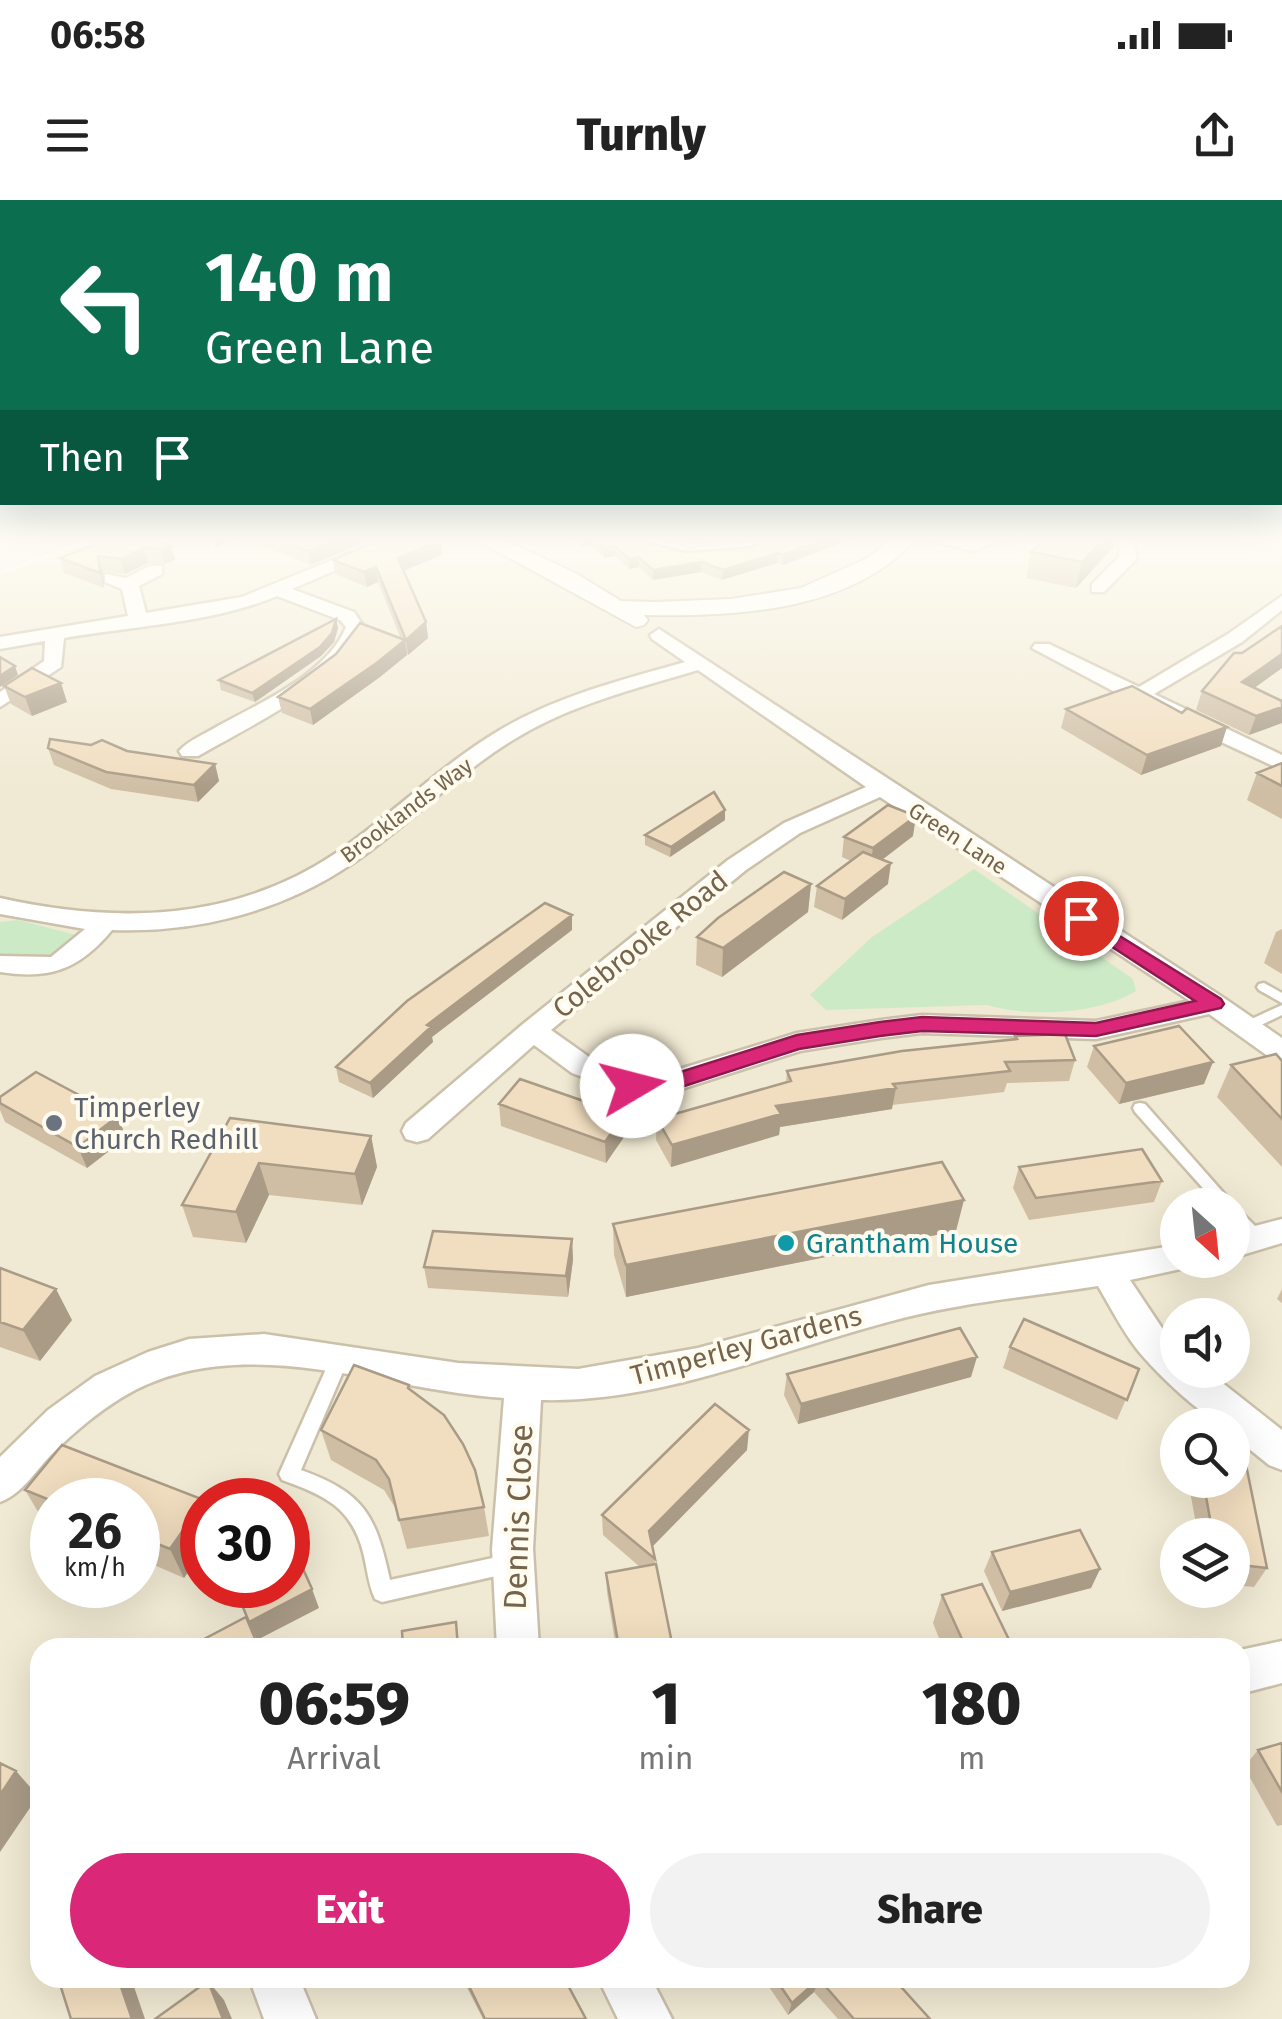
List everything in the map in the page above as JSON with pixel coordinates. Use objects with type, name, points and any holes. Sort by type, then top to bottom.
[{"type":"street","points":[[0,643],[139,623]]},
{"type":"street","points":[[190,751],[311,679],[353,640],[352,623]]},
{"type":"street","points":[[640,623],[659,635],[697,623]]},
{"type":"street","points":[[1137,696],[1256,623]]},
{"type":"street","name":"Green Lane","points":[[659,635],[882,788],[1282,1052]]},
{"type":"street","points":[[0,701],[54,663],[55,636]]},
{"type":"street","points":[[1042,648],[1282,762]]},
{"type":"street","name":"Brooklands Way","points":[[0,906],[105,922],[205,915],[280,894],[340,862],[506,735],[556,711],[692,659]]},
{"type":"street","name":"Colebrooke Road","points":[[417,1131],[534,1030],[737,866],[792,828],[882,788]]},
{"type":"street","points":[[0,964],[34,970],[57,967],[78,954],[105,922]]},
{"type":"street","points":[[534,1030],[582,1066],[632,1086],[672,1082],[797,1042],[880,1029],[922,1024],[1096,1030],[1214,1004]]},
{"type":"street","name":"Timperley Gardens","points":[[0,1485],[34,1444],[66,1415],[147,1366],[222,1348],[257,1346],[524,1386],[583,1383],[640,1375],[899,1305],[1160,1261]]},
{"type":"street","points":[[1106,1270],[1160,1351]]},
{"type":"street","name":"Dennis Close","points":[[517,1638],[512,1564],[514,1474],[524,1386]]},
{"type":"street","points":[[1203,1388],[1282,1452]]},
{"type":"street","points":[[1250,1670],[1282,1662]]},
{"type":"street","points":[[278,1988],[290,2019]]},
{"type":"street","points":[[629,1988],[646,2019]]},
{"type":"lane","points":[[1264,987],[1282,999]]},
{"type":"lane","points":[[1248,1026],[1282,1009]]},
{"type":"lane","points":[[1140,1108],[1212,1188]]},
{"type":"lane","points":[[339,1360],[290,1474],[330,1488],[348,1502],[364,1523],[382,1592],[512,1564]]},
{"type":"shaded area","points":[[0,623],[1282,623],[1282,2019],[0,2019]]},
{"type":"green space","points":[[974,869],[1133,979],[1136,991],[1103,1005],[1064,1012],[1023,1012],[987,1005],[826,1010],[810,995],[872,937]]},
{"type":"green space","points":[[18,920],[80,936],[60,960],[0,956],[0,922]]},
{"type":"building","points":[[335,623],[320,647],[252,693],[219,680]]},
{"type":"building","points":[[360,623],[405,640],[310,709],[278,697],[336,654]]},
{"type":"building","points":[[399,623],[425,623],[406,640]]},
{"type":"building","points":[[1282,626],[1282,654],[1242,682],[1282,701],[1282,707],[1256,716],[1202,691],[1234,653],[1242,653]]},
{"type":"building","points":[[0,657],[15,666],[0,676]]},
{"type":"building","points":[[32,668],[61,683],[25,697],[4,686]]},
{"type":"building","points":[[1132,686],[1182,713],[1187,708],[1227,727],[1147,755],[1066,709]]},
{"type":"building","points":[[50,739],[91,745],[102,740],[127,751],[215,764],[194,785],[106,772],[48,748]]},
{"type":"building","points":[[1282,763],[1282,786],[1257,773]]},
{"type":"building","points":[[714,792],[725,810],[671,847],[645,835]]},
{"type":"building","points":[[888,805],[916,816],[873,848],[844,837]]},
{"type":"building","points":[[863,852],[891,863],[845,899],[817,886]]},
{"type":"building","points":[[784,872],[811,884],[723,948],[697,937],[718,918]]},
{"type":"building","points":[[545,903],[572,915],[427,1025],[431,1027],[370,1083],[336,1067],[407,1001]]},
{"type":"building","points":[[1179,1026],[1213,1062],[1126,1083],[1094,1046]]},
{"type":"building","points":[[1065,1034],[1075,1060],[1005,1062],[1010,1071],[893,1084],[896,1088],[776,1106],[781,1114],[672,1145],[657,1119],[791,1081],[787,1071],[902,1051],[1017,1039],[1015,1036]]},
{"type":"building","points":[[1276,1054],[1282,1061],[1282,1119],[1231,1065]]},
{"type":"building","points":[[36,1072],[118,1116],[78,1147],[0,1103],[0,1097]]},
{"type":"building","points":[[520,1079],[624,1115],[605,1142],[499,1104]]},
{"type":"building","points":[[230,1118],[371,1136],[355,1174],[259,1163],[236,1212],[182,1205]]},
{"type":"building","points":[[1142,1149],[1162,1181],[1036,1198],[1019,1167]]},
{"type":"building","points":[[942,1162],[964,1200],[626,1265],[613,1224]]},
{"type":"building","points":[[433,1231],[572,1239],[566,1276],[424,1267]]},
{"type":"building","points":[[0,1268],[56,1289],[23,1330],[0,1322]]},
{"type":"building","points":[[1024,1319],[1139,1369],[1127,1400],[1010,1347]]},
{"type":"building","points":[[960,1328],[977,1357],[801,1404],[787,1374]]},
{"type":"building","points":[[354,1365],[409,1385],[444,1415],[475,1470],[484,1507],[399,1520],[389,1479],[376,1460],[321,1430]]},
{"type":"building","points":[[715,1404],[749,1430],[649,1531],[655,1559],[602,1515]]},
{"type":"building","points":[[62,1445],[147,1478],[35,1478]]},
{"type":"building","points":[[160,1483],[180,1491],[180,1535],[170,1549],[160,1545]]},
{"type":"building","points":[[1250,1484],[1267,1568],[1250,1566],[1250,1518],[1210,1518],[1206,1498],[1250,1498]]},
{"type":"building","points":[[1080,1530],[1100,1569],[1010,1592],[992,1552]]},
{"type":"building","points":[[656,1564],[671,1638],[617,1638],[606,1573]]},
{"type":"building","points":[[982,1584],[1008,1638],[961,1638],[942,1595]]},
{"type":"building","points":[[243,1608],[276,1608],[249,1622]]},
{"type":"building","points":[[246,1617],[255,1638],[206,1638]]},
{"type":"building","points":[[456,1622],[457,1638],[402,1638],[402,1631]]},
{"type":"building","points":[[1282,1743],[1282,1792],[1258,1750]]},
{"type":"building","points":[[0,1763],[16,1771],[0,1795]]},
{"type":"building","points":[[61,1988],[121,1988],[132,2019],[71,2019]]},
{"type":"building","points":[[198,1988],[211,1988],[223,2019],[155,2019]]},
{"type":"building","points":[[470,1988],[569,1988],[586,2019],[485,2019]]},
{"type":"building","points":[[782,1988],[809,1988],[792,2003]]},
{"type":"building","points":[[827,1988],[902,1988],[930,2019],[854,2019]]},
{"type":"place","name":"Timperley Church Redhill","points":[[54,1123]]},
{"type":"place","name":"Grantham House","points":[[786,1243]]},
{"type":"route","points":[[632,1086],[672,1082],[797,1042],[880,1029],[922,1024],[1096,1030],[1214,1004],[1081,918]]}]
